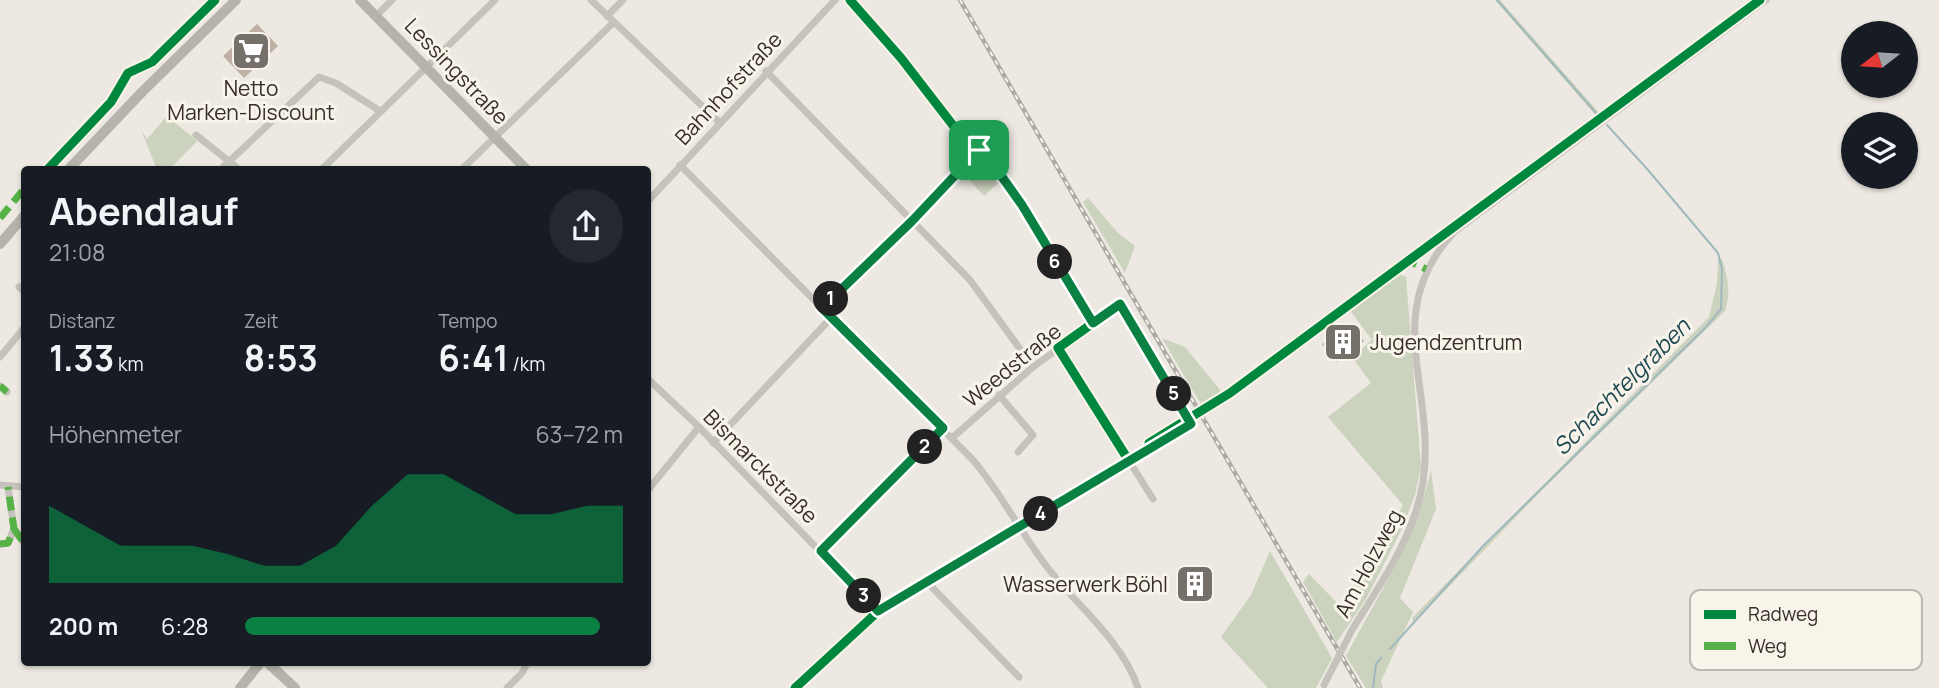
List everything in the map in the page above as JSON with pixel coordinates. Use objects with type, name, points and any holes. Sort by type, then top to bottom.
[{"type":"street","points":[[72,166],[133,101],[236,0]]},
{"type":"street","name":"Lessingstraße","points":[[360,0],[523,166]]},
{"type":"street","points":[[381,10],[392,0]]},
{"type":"street","points":[[325,166],[495,0]]},
{"type":"street","points":[[591,0],[719,122]]},
{"type":"street","points":[[465,166],[611,19],[623,0]]},
{"type":"street","name":"Bahnhofstraße","points":[[651,198],[766,71],[835,0]]},
{"type":"street","points":[[850,0],[901,58],[962,137],[990,160],[1022,205],[1093,323]]},
{"type":"street","name":"Am Holzweg","points":[[1323,687],[1407,532],[1423,483],[1426,450],[1414,315],[1426,269],[1454,232],[1766,0]]},
{"type":"street","points":[[766,71],[975,287],[1033,367]]},
{"type":"street","points":[[225,166],[319,78],[336,83],[380,111]]},
{"type":"street","points":[[196,135],[235,166]]},
{"type":"street","points":[[822,308],[912,221],[979,150]]},
{"type":"street","points":[[680,165],[943,428],[992,483],[1042,561],[1122,654],[1138,688]]},
{"type":"street","points":[[0,244],[21,220]]},
{"type":"street","name":"Weedstraße","points":[[952,438],[1033,367],[1120,304],[1191,424],[1129,461]]},
{"type":"street","points":[[713,443],[831,318]]},
{"type":"street","points":[[0,357],[21,332]]},
{"type":"street","points":[[1058,348],[1153,499]]},
{"type":"street","name":"Bismarckstraße","points":[[651,382],[699,427],[878,611]]},
{"type":"street","points":[[0,386],[7,392]]},
{"type":"street","points":[[999,395],[1033,435],[1018,452]]},
{"type":"street","points":[[651,486],[699,427]]},
{"type":"street","points":[[821,551],[943,428]]},
{"type":"street","points":[[795,688],[878,611],[1129,461]]},
{"type":"street","points":[[4,486],[14,529],[21,537]]},
{"type":"street","points":[[4,543],[14,529]]},
{"type":"street","points":[[926,581],[1019,677]]},
{"type":"street","points":[[240,688],[258,666]]},
{"type":"street","points":[[271,666],[295,688]]},
{"type":"street","points":[[507,688],[526,666]]},
{"type":"green space","points":[[1495,0],[1500,0],[1601,115],[1597,117]]},
{"type":"green space","points":[[167,116],[197,141],[173,166],[155,166],[141,129],[147,139]]},
{"type":"green space","points":[[978,161],[984,162],[999,182],[984,196],[965,175]]},
{"type":"green space","points":[[1088,198],[1118,233],[1135,246],[1125,273],[1083,202]]},
{"type":"green space","points":[[1722,259],[1728,285],[1725,311],[1543,489],[1414,623],[1412,618],[1709,317],[1717,284],[1718,260]]},
{"type":"green space","points":[[1399,274],[1406,277],[1421,467],[1415,495],[1402,529],[1366,599],[1337,642],[1303,582],[1309,574],[1341,607],[1403,505],[1328,417],[1371,383],[1352,357],[1372,340],[1349,309]]},
{"type":"green space","points":[[1162,338],[1185,347],[1221,391],[1202,406]]},
{"type":"green space","points":[[1431,470],[1436,509],[1400,598],[1413,612],[1381,681],[1383,688],[1366,688],[1346,656],[1406,542]]},
{"type":"green space","points":[[1270,551],[1332,658],[1316,688],[1268,688],[1221,637],[1251,595]]},
{"type":"building","name":"Netto Marken-Discount","points":[[257,24],[278,46],[244,78],[223,56]]},
{"type":"building","name":"Jugendzentrum","points":[[1350,323],[1364,341],[1336,362],[1322,344]]},
{"type":"waterway","name":"Schachtelgraben","points":[[1497,0],[1597,114]]},
{"type":"waterway","name":"Schachtelgraben","points":[[1390,649],[1483,546],[1706,327],[1721,309],[1722,269],[1718,253],[1607,125]]},
{"type":"waterway","name":"Schachtelgraben","points":[[1373,688],[1376,664],[1381,658]]},
{"type":"railway","points":[[960,0],[1360,688]]},
{"type":"marked path","points":[[0,218],[21,193]]},
{"type":"marked path","points":[[1404,264],[1409,261],[1426,269]]},
{"type":"marked path","points":[[0,386],[7,392]]},
{"type":"marked path","points":[[0,544],[8,543],[14,529],[8,487]]},
{"type":"marked path","points":[[14,529],[21,539]]},
{"type":"cycle path","points":[[51,166],[111,102],[128,73],[152,62],[215,0]]},
{"type":"cycle path","points":[[850,0],[901,58],[962,137],[990,160],[1022,205],[1093,323],[1058,348],[1129,461]]},
{"type":"cycle path","points":[[795,688],[884,606],[1149,449],[1149,443],[1230,393],[1760,0]]},
{"type":"place","name":"Netto Marken-Discount","points":[[251,51]]},
{"type":"place","name":"Jugendzentrum","points":[[1343,342]]},
{"type":"place","name":"Wasserwerk Böhl","points":[[1195,584]]},
{"type":"route","points":[[979,150],[990,160],[1022,205],[1093,323],[1120,304],[1191,424],[878,611],[821,551],[943,428],[822,308],[912,221],[979,150]]}]
